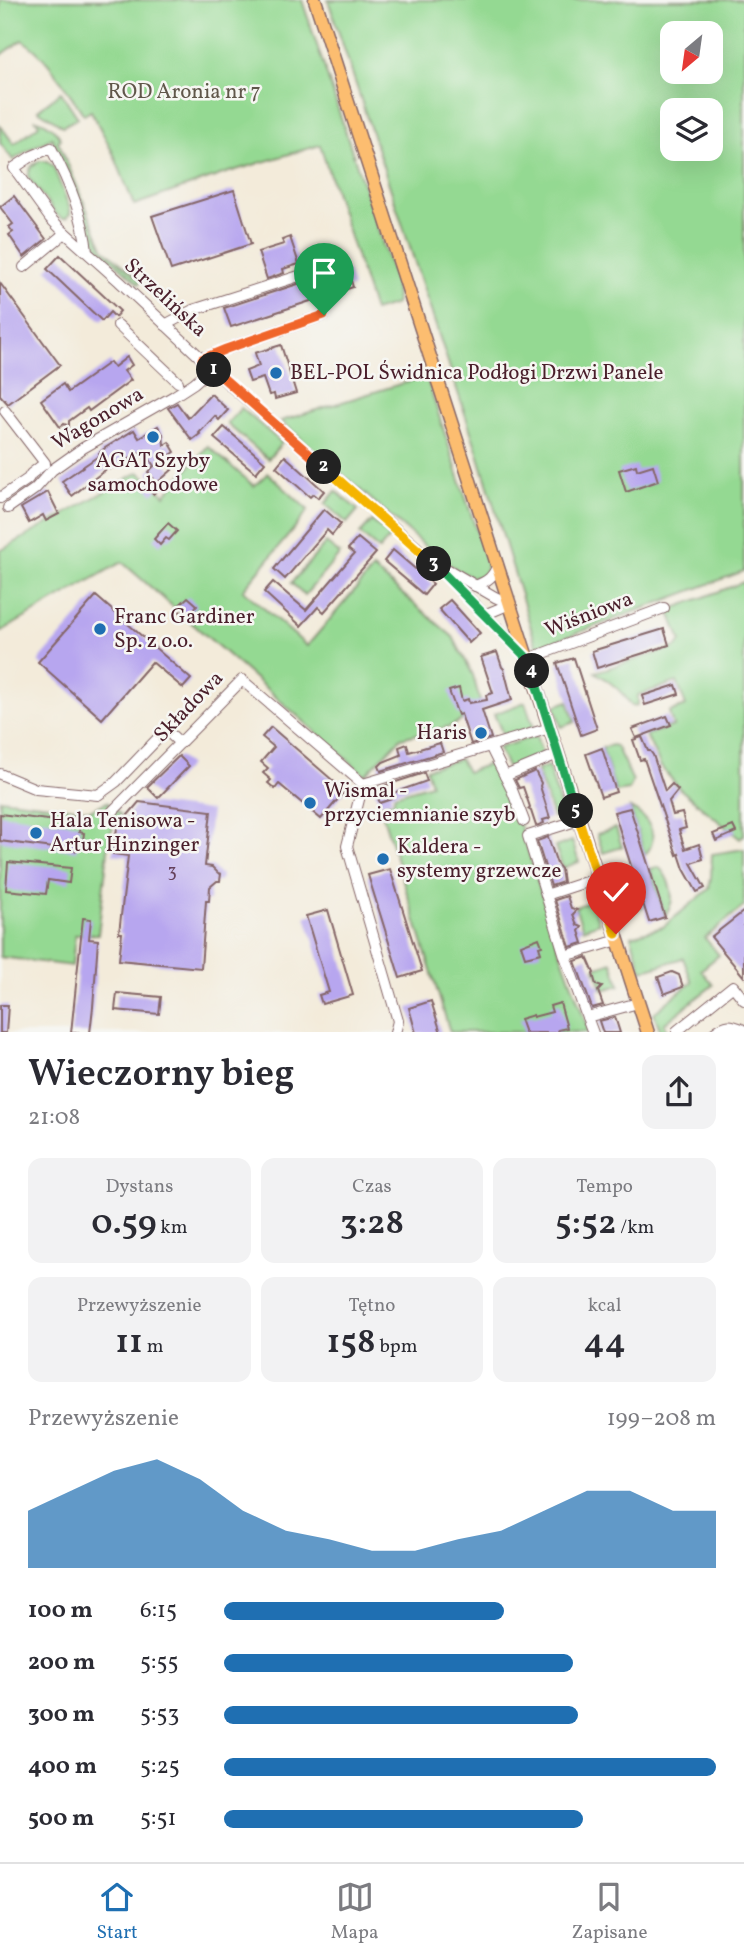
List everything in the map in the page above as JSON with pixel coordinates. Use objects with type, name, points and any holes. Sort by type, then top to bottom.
[{"type":"main road","points":[[315,0],[648,1032]]},
{"type":"street","name":"Strzelińska","points":[[87,252],[85,232],[51,148],[14,168],[50,218],[65,233],[211,368],[428,557],[528,659]]},
{"type":"street","points":[[24,267],[65,233]]},
{"type":"street","points":[[166,325],[193,310],[302,275]]},
{"type":"street","points":[[202,359],[324,315]]},
{"type":"street","points":[[118,325],[178,382]]},
{"type":"street","name":"Wagonowa","points":[[8,508],[35,489],[52,470],[174,396],[211,368]]},
{"type":"street","points":[[0,498],[45,463],[5,411]]},
{"type":"street","name":"Strzelińska","points":[[428,557],[510,604]]},
{"type":"street","points":[[475,586],[493,576],[498,565]]},
{"type":"street","points":[[484,615],[510,604]]},
{"type":"street","name":"Wiśniowa","points":[[528,659],[664,608]]},
{"type":"street","name":"Składowa","points":[[110,814],[242,680],[363,785]]},
{"type":"street","points":[[395,1032],[398,1021],[346,846],[363,785],[550,728]]},
{"type":"street","points":[[0,774],[36,789],[98,795],[116,782],[166,730],[180,743]]},
{"type":"street","points":[[490,746],[524,821]]},
{"type":"street","points":[[505,776],[558,754]]},
{"type":"street","points":[[579,820],[528,836],[565,957],[593,1032]]},
{"type":"street","points":[[545,895],[598,878]]},
{"type":"street","points":[[565,957],[618,940]]},
{"type":"street","points":[[677,1031],[733,986],[744,1000]]},
{"type":"street","points":[[587,1017],[638,1003]]},
{"type":"street","points":[[714,1032],[725,1025],[733,1025],[744,1031]]},
{"type":"green space","name":"ROD Aronia nr 7","points":[[0,0],[302,0],[395,281],[396,304],[374,311],[320,145],[226,173],[134,205],[114,155],[91,111],[84,115],[41,55],[22,40],[0,56]]},
{"type":"green space","points":[[328,0],[744,0],[744,571],[537,648],[477,450]]},
{"type":"green space","points":[[61,92],[78,118],[63,126],[38,110]]},
{"type":"green space","points":[[36,120],[51,126],[61,139],[58,141],[103,248],[141,281],[139,284],[98,248],[52,138],[13,160],[0,143],[0,125],[14,144],[39,125]]},
{"type":"green space","points":[[40,161],[47,161],[53,166],[70,209],[66,218],[57,215],[29,178],[31,167]]},
{"type":"green space","points":[[426,376],[487,563],[485,573],[480,577],[460,572],[430,551],[281,421]]},
{"type":"green space","points":[[241,408],[282,443],[268,459],[227,424]]},
{"type":"green space","points":[[208,446],[254,486],[268,473],[308,510],[243,590],[307,646],[373,569],[453,637],[473,675],[482,709],[451,726],[401,738],[365,775],[122,562],[0,632],[0,551],[139,472],[165,495]]},
{"type":"green space","points":[[336,491],[358,510],[347,523],[325,504]]},
{"type":"green space","points":[[372,521],[390,537],[379,550],[360,534]]},
{"type":"green space","points":[[326,543],[340,554],[305,595],[291,583]]},
{"type":"green space","points":[[744,582],[744,835],[740,839],[680,789],[661,767],[646,735],[673,726],[669,712],[686,706],[677,682],[638,695],[638,705],[632,706],[616,687],[595,672],[677,647],[681,641],[669,610]]},
{"type":"green space","points":[[568,701],[575,722],[561,727],[555,706]]},
{"type":"green space","points":[[525,702],[534,728],[504,737],[494,714]]},
{"type":"green space","points":[[536,736],[543,756],[508,769],[498,748]]},
{"type":"green space","points":[[616,746],[633,781],[629,790],[616,792],[602,748]]},
{"type":"green space","points":[[460,759],[467,772],[492,763],[518,819],[553,932],[589,1032],[450,1032],[380,806],[394,801],[394,795],[431,784],[426,769]]},
{"type":"green space","points":[[548,766],[563,814],[553,817],[537,770]]},
{"type":"green space","points":[[0,799],[90,810],[107,802],[121,815],[110,834],[98,934],[75,935],[72,966],[0,957]]},
{"type":"green space","points":[[630,808],[643,817],[651,828],[652,841],[645,855]]},
{"type":"green space","points":[[616,828],[622,847],[603,853],[597,834]]},
{"type":"green space","points":[[572,841],[579,862],[563,868],[555,847]]},
{"type":"green space","points":[[744,849],[744,906],[705,938],[719,955],[701,970],[713,985],[664,1024],[668,1032],[661,1032],[654,1013],[692,982],[683,958],[642,971],[631,936],[663,927],[709,889],[712,854]]},
{"type":"green space","points":[[658,867],[666,877],[672,896],[665,917],[650,869]]},
{"type":"green space","points":[[630,869],[635,885],[615,891],[610,876]]},
{"type":"green space","points":[[636,889],[642,908],[623,914],[617,895]]},
{"type":"green space","points":[[591,901],[599,923],[583,929],[575,907]]},
{"type":"green space","points":[[612,962],[620,985],[603,990],[595,968]]},
{"type":"building","points":[[234,190],[251,244],[171,270],[152,216]]},
{"type":"building","points":[[14,196],[46,239],[24,257],[9,235],[13,232],[9,227],[13,224],[0,207]]},
{"type":"building","points":[[290,237],[299,264],[283,269],[284,273],[267,279],[258,252],[284,244],[282,240]]},
{"type":"building","points":[[60,255],[120,311],[115,317],[110,312],[102,321],[47,269]]},
{"type":"building","points":[[348,271],[353,287],[231,327],[224,308],[304,282],[309,278],[310,284]]},
{"type":"building","points":[[0,283],[60,365],[8,404],[0,395]]},
{"type":"building","points":[[281,345],[296,393],[275,399],[274,394],[269,395],[263,378],[250,382],[246,371],[259,366],[255,353]]},
{"type":"building","points":[[127,357],[132,365],[124,371],[131,380],[89,411],[87,408],[69,421],[69,426],[64,424],[60,427],[41,400],[63,384],[68,392],[110,362],[114,367]]},
{"type":"building","points":[[211,394],[228,410],[219,420],[215,416],[192,440],[168,408],[177,403],[188,418]]},
{"type":"building","points":[[158,426],[163,434],[164,445],[169,442],[175,452],[163,460],[172,470],[157,483],[161,486],[153,494],[145,486],[154,479],[148,472],[154,466],[144,450],[115,468],[109,467],[72,496],[62,481],[134,430],[139,438]]},
{"type":"building","points":[[224,427],[265,462],[256,473],[214,438]]},
{"type":"building","points":[[285,456],[324,491],[318,498],[313,494],[310,497],[276,467]]},
{"type":"building","points":[[636,465],[637,470],[653,465],[658,481],[626,492],[619,470]]},
{"type":"building","points":[[48,492],[59,514],[46,521],[43,515],[29,523],[21,508]]},
{"type":"building","points":[[324,509],[341,524],[332,535],[327,530],[285,579],[274,569]]},
{"type":"building","points":[[168,523],[177,531],[160,545],[154,539]]},
{"type":"building","points":[[358,538],[376,553],[324,612],[318,607],[301,626],[264,592],[273,582],[306,610],[354,554],[348,549]]},
{"type":"building","points":[[393,550],[433,584],[424,595],[384,561]]},
{"type":"building","name":"Franc Gardiner Sp. z o.o.","points":[[96,596],[191,679],[183,688],[152,662],[102,719],[38,662]]},
{"type":"building","points":[[188,597],[197,605],[187,618],[176,608]]},
{"type":"building","points":[[450,600],[480,633],[469,643],[439,609]]},
{"type":"building","points":[[664,629],[669,645],[597,668],[592,651]]},
{"type":"building","points":[[497,652],[512,700],[482,710],[491,738],[471,744],[461,714],[458,715],[449,691],[459,688],[462,701],[468,699],[469,703],[487,700],[486,695],[493,693],[481,657]]},
{"type":"building","points":[[574,658],[597,729],[581,735],[557,663]]},
{"type":"building","points":[[676,685],[679,694],[645,705],[642,696]]},
{"type":"building","points":[[667,716],[671,725],[636,738],[632,729]]},
{"type":"building","points":[[271,727],[345,791],[321,819],[279,784],[275,789],[268,783],[271,780],[263,773],[268,768],[261,762],[274,747],[262,737]]},
{"type":"building","points":[[642,737],[648,751],[653,755],[665,791],[672,784],[678,790],[669,801],[673,815],[682,813],[686,828],[679,830],[685,849],[699,844],[703,859],[691,863],[705,888],[697,892],[679,854],[677,855],[644,759],[640,760],[633,740]]},
{"type":"building","points":[[440,743],[443,752],[381,771],[379,766],[383,762],[401,755],[399,747],[407,744],[409,752]]},
{"type":"building","points":[[602,748],[616,792],[601,797],[586,754]]},
{"type":"building","points":[[179,756],[189,766],[158,798],[147,787]]},
{"type":"building","points":[[535,771],[550,818],[536,826],[528,809],[530,807],[523,787],[519,788],[515,780]]},
{"type":"building","points":[[424,773],[427,781],[390,794],[392,799],[380,803],[374,789]]},
{"type":"building","points":[[139,802],[211,811],[205,866],[212,867],[221,874],[220,881],[210,887],[209,901],[206,901],[201,968],[119,960],[122,933],[119,933],[128,856],[113,854],[117,828]]},
{"type":"building","points":[[630,808],[665,917],[649,922],[614,812]]},
{"type":"building","points":[[0,814],[80,824],[79,832],[84,833],[83,841],[78,841],[76,851],[0,841]]},
{"type":"building","points":[[733,826],[736,832],[716,841],[713,834]]},
{"type":"building","points":[[548,837],[561,869],[563,882],[551,886],[537,841]]},
{"type":"building","points":[[8,862],[71,868],[69,883],[48,880],[46,894],[6,890]]},
{"type":"building","points":[[390,869],[422,971],[400,978],[368,875]]},
{"type":"building","points":[[567,896],[571,908],[577,910],[573,914],[577,925],[582,927],[579,931],[583,943],[570,947],[555,900]]},
{"type":"building","points":[[328,910],[353,995],[322,1004],[319,995],[329,992],[306,916]]},
{"type":"building","points":[[744,911],[744,977],[711,937]]},
{"type":"building","points":[[83,918],[91,919],[89,939],[98,940],[90,1032],[71,1032]]},
{"type":"building","points":[[539,938],[541,953],[525,957],[521,945]]},
{"type":"building","points":[[587,957],[596,985],[602,987],[598,991],[603,1005],[592,1008],[575,961]]},
{"type":"building","points":[[672,972],[679,975],[683,987],[664,994],[658,977]]},
{"type":"building","points":[[117,993],[161,997],[159,1014],[115,1010]]},
{"type":"building","points":[[431,1001],[441,1032],[416,1032],[409,1008]]},
{"type":"building","points":[[560,1003],[567,1028],[559,1032],[525,1032],[520,1019],[552,1012],[550,1006]]},
{"type":"building","points":[[0,1005],[8,1005],[6,1032],[0,1032]]},
{"type":"building","points":[[615,1017],[620,1032],[603,1032],[599,1021]]},
{"type":"place","name":"BEL-POL Świdnica Podłogi Drzwi Panele","points":[[276,373]]},
{"type":"place","name":"AGAT Szyby samochodowe","points":[[153,437]]},
{"type":"place","name":"Franc Gardiner Sp. z o.o.","points":[[100,629]]},
{"type":"place","name":"Haris","points":[[481,733]]},
{"type":"place","name":"Wismal - przyciemnianie szyb","points":[[310,803]]},
{"type":"place","name":"Hala Tenisowa - Artur Hinzinger","points":[[36,833]]},
{"type":"place","name":"Kaldera - systemy grzewcze","points":[[383,859]]},
{"type":"route","points":[[324,315],[202,359],[428,557],[528,659],[616,934]]}]
